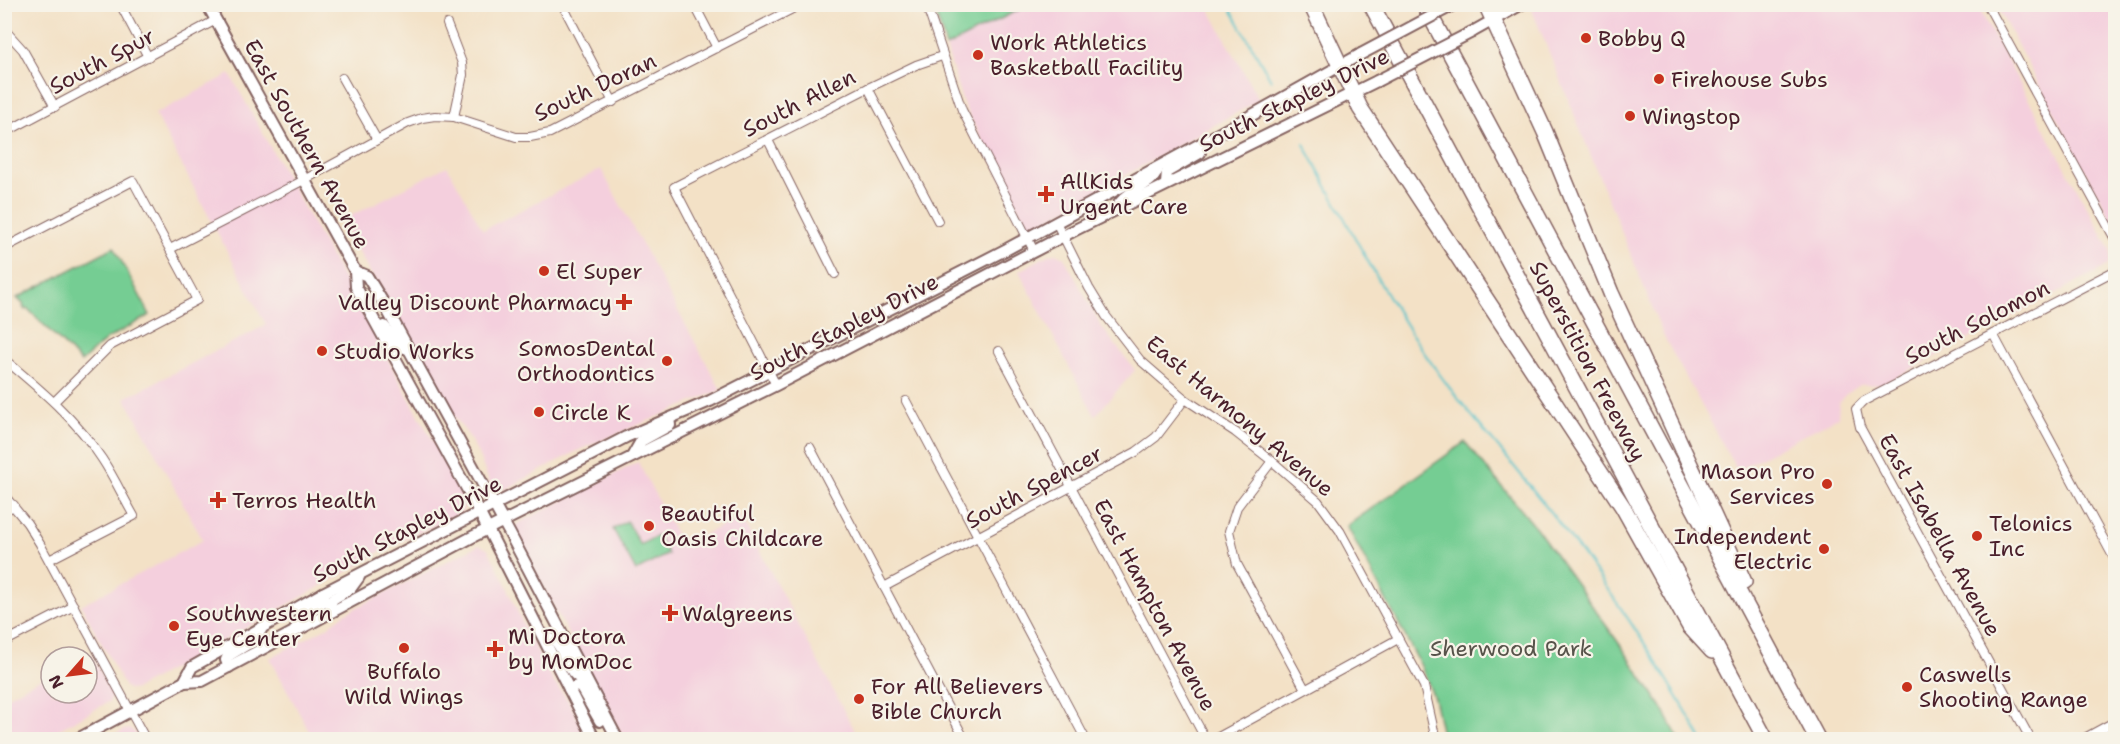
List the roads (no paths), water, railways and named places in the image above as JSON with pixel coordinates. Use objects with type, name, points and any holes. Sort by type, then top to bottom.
[{"type":"highway","points":[[1311,4],[1352,94],[1623,507],[1690,627],[1728,669]]},
{"type":"highway","name":"Superstition Freeway","points":[[1371,4],[1766,740]]},
{"type":"highway","name":"Superstition Freeway","points":[[1424,4],[1818,740]]},
{"type":"highway","points":[[1486,4],[1545,132],[1611,293],[1658,399],[1818,740]]},
{"type":"main road","name":"East Southern Avenue","points":[[207,4],[355,271],[356,287],[479,513],[595,740]]},
{"type":"main road","name":"South Stapley Drive","points":[[184,681],[192,667],[323,593],[626,437],[770,372],[1158,168],[1455,4]]},
{"type":"main road","name":"South Stapley Drive","points":[[76,740],[184,681],[202,681],[487,529],[776,385],[1166,184],[1352,94],[1522,4]]},
{"type":"main road","points":[[1166,184],[1167,172],[1200,153],[1204,142]]},
{"type":"main road","points":[[1115,210],[1125,196],[1153,178],[1158,168]]},
{"type":"main road","name":"East Southern Avenue","points":[[355,271],[367,276],[408,349],[503,522],[618,740]]},
{"type":"main road","points":[[368,308],[377,315],[401,347],[408,349]]},
{"type":"main road","points":[[633,455],[641,441],[670,425],[669,419]]},
{"type":"main road","points":[[332,611],[330,604],[333,599],[351,588],[361,574]]},
{"type":"main road","points":[[295,630],[303,616],[324,602],[323,593]]},
{"type":"main road","points":[[229,667],[225,660],[228,656],[253,641],[263,627]]},
{"type":"main road","points":[[540,632],[556,643],[573,672],[580,679],[586,680]]},
{"type":"main road","points":[[569,688],[576,686],[581,688],[611,740]]},
{"type":"street","points":[[120,4],[148,57]]},
{"type":"street","points":[[562,4],[613,102]]},
{"type":"street","points":[[694,4],[717,48]]},
{"type":"street","name":"South Doran","points":[[170,249],[408,123],[435,116],[454,117],[501,133],[530,137],[561,128],[802,4]]},
{"type":"street","points":[[926,4],[962,110],[1034,251]]},
{"type":"street","points":[[1987,4],[2115,241]]},
{"type":"street","name":"South Spur","points":[[4,133],[216,20]]},
{"type":"street","points":[[447,24],[462,63],[463,75],[454,117]]},
{"type":"street","points":[[4,29],[23,50],[55,107]]},
{"type":"street","name":"South Allen","points":[[770,372],[674,187],[868,88],[916,65],[942,56]]},
{"type":"street","points":[[342,78],[377,140]]},
{"type":"street","points":[[868,88],[938,221]]},
{"type":"street","points":[[768,140],[835,274]]},
{"type":"street","points":[[4,248],[133,181],[197,300],[110,346],[54,402]]},
{"type":"street","name":"East Harmony Avenue","points":[[1056,222],[1089,288],[1121,338],[1140,360],[1185,399],[1235,432],[1272,461],[1318,501],[1340,531],[1424,686],[1436,740]]},
{"type":"street","name":"South Solomon","points":[[1856,409],[1864,401],[2115,270]]},
{"type":"street","points":[[1993,334],[2115,562]]},
{"type":"street","name":"East Hampton Avenue","points":[[999,351],[1206,740]]},
{"type":"street","points":[[4,359],[54,402],[79,429],[102,459],[134,516],[49,561]]},
{"type":"street","points":[[770,372],[776,385]]},
{"type":"street","name":"South Spencer","points":[[884,587],[1126,458],[1156,437],[1185,399]]},
{"type":"street","points":[[906,401],[1086,740]]},
{"type":"street","name":"East Isabella Avenue","points":[[1856,409],[1860,427],[2031,740]]},
{"type":"street","points":[[810,447],[965,740]]},
{"type":"street","points":[[1272,461],[1237,507],[1229,531],[1237,564],[1305,689]]},
{"type":"street","points":[[4,495],[14,505],[49,561],[146,740]]},
{"type":"street","points":[[4,512],[14,505]]},
{"type":"street","points":[[4,642],[74,606]]},
{"type":"street","points":[[1213,740],[1398,639]]},
{"type":"street","points":[[2081,740],[2115,721]]},
{"type":"waterway","points":[[1228,4],[1271,80]]},
{"type":"waterway","points":[[1304,144],[1402,320],[1458,399],[1517,470],[1592,567],[1639,635],[1702,740]]},
{"type":"place","name":"Bobby Q","points":[[1586,38]]},
{"type":"place","name":"Work Athletics Basketball Facility","points":[[978,55]]},
{"type":"place","name":"Firehouse Subs","points":[[1659,79]]},
{"type":"place","name":"Wingstop","points":[[1630,116]]},
{"type":"place","name":"AllKids Urgent Care","points":[[1046,194]]},
{"type":"place","name":"El Super","points":[[544,271]]},
{"type":"place","name":"Valley Discount Pharmacy","points":[[624,302]]},
{"type":"place","name":"Studio Works","points":[[322,351]]},
{"type":"place","name":"SomosDental Orthodontics","points":[[667,361]]},
{"type":"place","name":"Circle K","points":[[539,412]]},
{"type":"place","name":"Mason Pro Services","points":[[1827,484]]},
{"type":"place","name":"Terros Health","points":[[218,500]]},
{"type":"place","name":"Beautiful Oasis Childcare","points":[[649,526]]},
{"type":"place","name":"Telonics Inc","points":[[1977,536]]},
{"type":"place","name":"Independent Electric","points":[[1824,549]]},
{"type":"place","name":"Walgreens","points":[[670,613]]},
{"type":"place","name":"Southwestern Eye Center","points":[[174,626]]},
{"type":"place","name":"Buffalo Wild Wings","points":[[404,648]]},
{"type":"place","name":"Mi Doctora by MomDoc","points":[[495,649]]},
{"type":"place","name":"Caswells Shooting Range","points":[[1907,687]]},
{"type":"place","name":"For All Believers Bible Church","points":[[859,699]]},
{"type":"park label","name":"Sherwood Park","points":[[1511,648]]}]
